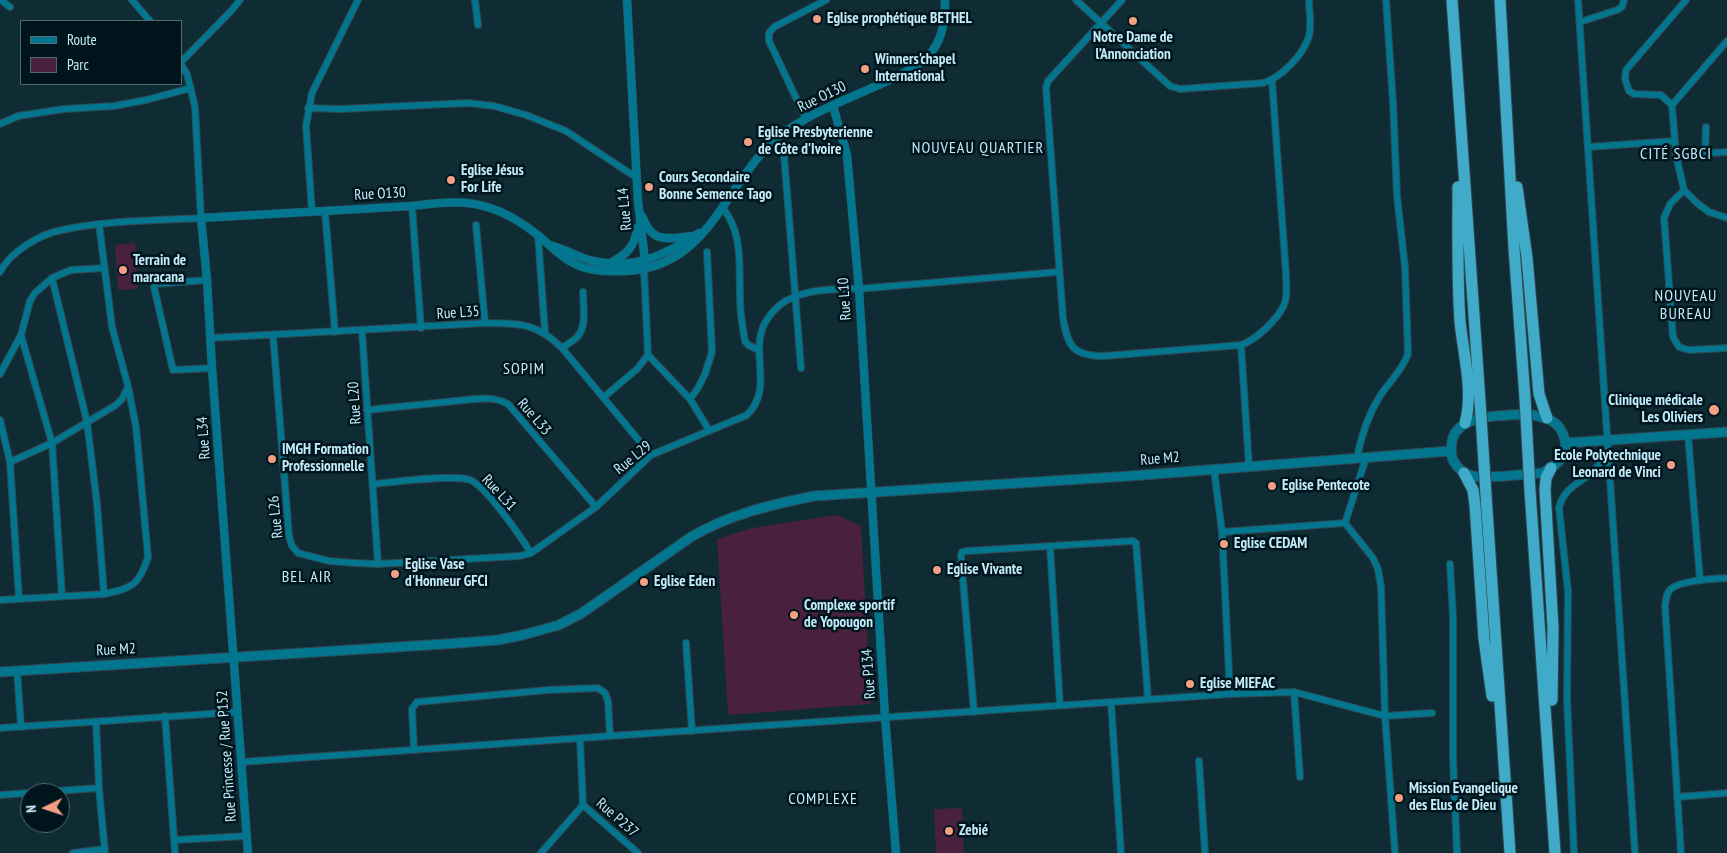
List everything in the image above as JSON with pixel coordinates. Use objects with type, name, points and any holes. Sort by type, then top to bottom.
[{"type":"highway","points":[[1452,0],[1510,853]]},
{"type":"highway","points":[[1500,0],[1514,248],[1555,853]]},
{"type":"highway","points":[[1506,102],[1526,258],[1539,394],[1547,418]]},
{"type":"highway","points":[[1458,103],[1458,281],[1460,322],[1469,407],[1465,423]]},
{"type":"highway","points":[[1551,468],[1546,478],[1544,490],[1553,628],[1552,789]]},
{"type":"highway","points":[[1464,473],[1473,490],[1484,639],[1505,788]]},
{"type":"main road","points":[[1529,414],[1547,418],[1558,425],[1566,443],[1564,455],[1560,461],[1542,472],[1481,477],[1464,473],[1453,459],[1450,451],[1452,438],[1458,428],[1476,418],[1529,414]]},
{"type":"main road","points":[[1566,443],[1727,432]]},
{"type":"main road","name":"Rue M2","points":[[0,672],[474,642],[515,637],[541,631],[582,613],[691,537],[710,526],[765,506],[814,496],[1450,451]]},
{"type":"street","points":[[1,0],[10,7]]},
{"type":"street","points":[[132,0],[149,20]]},
{"type":"street","points":[[182,62],[240,0]]},
{"type":"street","points":[[312,212],[306,126],[308,108],[312,93],[358,0]]},
{"type":"street","points":[[475,0],[478,26]]},
{"type":"street","name":"Rue L14","points":[[627,0],[636,178],[639,220],[645,261],[648,355]]},
{"type":"street","points":[[806,119],[769,41],[769,33],[774,28],[826,0]]},
{"type":"street","name":"Rue O130","points":[[201,218],[412,206],[442,202],[479,204],[503,213],[538,235],[557,253],[575,264],[604,271],[644,270],[658,266],[688,249],[706,229],[768,146],[781,135],[806,119],[894,78],[928,56],[938,43],[943,28],[945,0]]},
{"type":"street","points":[[1076,0],[1170,86],[1180,89],[1272,81],[1295,60],[1307,42],[1310,34],[1309,0]]},
{"type":"street","points":[[1122,0],[1048,81],[1046,88],[1058,272],[1066,337],[1076,350],[1090,356],[1104,356],[1241,345],[1248,343],[1259,335],[1284,306],[1287,293],[1272,81]]},
{"type":"street","points":[[1345,523],[1362,458],[1363,433],[1380,397],[1404,364],[1408,354],[1405,267],[1397,196],[1386,0]]},
{"type":"street","points":[[1578,0],[1635,853]]},
{"type":"street","points":[[1580,22],[1617,10],[1622,7],[1624,0]]},
{"type":"street","points":[[1686,0],[1624,74],[1629,91],[1634,94],[1662,95],[1672,105],[1674,141],[1684,190],[1697,204],[1709,212],[1727,218]]},
{"type":"street","points":[[1672,105],[1727,41]]},
{"type":"street","points":[[0,272],[5,262],[28,244],[60,230],[99,224],[201,218],[195,107],[187,74],[182,65]]},
{"type":"street","points":[[0,124],[18,116],[64,109],[114,106],[191,88]]},
{"type":"street","points":[[308,108],[341,109],[468,103],[494,106],[526,115],[566,131],[636,178]]},
{"type":"street","name":"Rue L10","points":[[834,106],[847,155],[859,289],[871,493]]},
{"type":"street","points":[[1705,153],[1706,127]]},
{"type":"street","points":[[1588,147],[1674,141]]},
{"type":"street","points":[[1676,155],[1727,152]]},
{"type":"street","points":[[784,155],[800,368]]},
{"type":"street","points":[[1684,190],[1670,204],[1664,218],[1673,337],[1679,347],[1689,350],[1727,348]]},
{"type":"street","points":[[638,204],[646,226],[655,236],[670,239],[696,235]]},
{"type":"street","points":[[412,206],[422,328]]},
{"type":"street","points":[[722,207],[730,217],[737,235],[740,298],[745,342],[759,350]]},
{"type":"street","points":[[325,211],[335,332]]},
{"type":"street","name":"Rue L34","points":[[201,218],[234,656]]},
{"type":"street","points":[[609,263],[621,257],[636,240],[639,220]]},
{"type":"street","points":[[0,600],[104,594],[130,587],[142,576],[148,557],[136,428],[128,386],[112,328],[99,224]]},
{"type":"street","points":[[476,225],[485,323]]},
{"type":"street","name":"Rue O130","points":[[549,245],[560,247],[584,258],[609,263],[645,261],[665,253],[706,229]]},
{"type":"street","points":[[538,235],[545,333]]},
{"type":"street","points":[[690,399],[705,374],[712,352],[707,252]]},
{"type":"street","points":[[0,374],[21,335],[30,301],[35,293],[52,278],[72,270],[104,268]]},
{"type":"street","name":"Rue L29","points":[[378,564],[520,556],[532,552],[596,507],[651,455],[747,415],[754,408],[761,391],[759,350],[760,340],[767,320],[784,302],[795,296],[820,290],[859,289],[1058,272]]},
{"type":"street","points":[[52,278],[87,422],[97,504],[104,594]]},
{"type":"street","points":[[207,280],[155,284],[154,287],[173,370],[212,368]]},
{"type":"street","points":[[562,348],[578,337],[581,331],[583,325],[583,292]]},
{"type":"street","name":"Rue L35","points":[[210,338],[422,328],[485,323],[516,323],[545,333],[562,348],[651,455]]},
{"type":"street","name":"Rue L20","points":[[362,331],[378,564]]},
{"type":"street","points":[[21,335],[52,443],[62,596]]},
{"type":"street","name":"Rue L26","points":[[273,336],[288,526],[292,546],[298,553],[330,561],[378,564]]},
{"type":"street","points":[[1241,345],[1249,466]]},
{"type":"street","points":[[604,397],[637,369],[648,355],[690,399],[710,430]]},
{"type":"street","points":[[10,462],[52,443],[116,405],[122,399],[128,386]]},
{"type":"street","name":"Rue L33","points":[[367,410],[475,399],[491,398],[500,400],[508,404],[596,507]]},
{"type":"street","points":[[0,420],[3,442],[10,462],[19,599]]},
{"type":"street","points":[[1688,435],[1700,580]]},
{"type":"street","points":[[1574,853],[1567,699],[1568,591],[1559,508],[1560,500],[1568,489],[1592,473],[1609,453]]},
{"type":"street","points":[[1214,469],[1222,532],[1230,694]]},
{"type":"street","name":"Rue L31","points":[[374,484],[445,478],[469,480],[476,483],[504,514],[532,552]]},
{"type":"street","name":"Rue P134","points":[[871,493],[885,717],[896,853]]},
{"type":"street","points":[[1222,532],[1345,523]]},
{"type":"street","points":[[1345,523],[1373,558],[1378,569],[1381,587],[1385,716],[1395,853]]},
{"type":"street","points":[[974,712],[962,552],[1134,541],[1136,543],[1148,699]]},
{"type":"street","points":[[1050,546],[1060,705]]},
{"type":"street","points":[[1450,564],[1453,617],[1453,758],[1457,853]]},
{"type":"street","points":[[1681,853],[1665,606],[1666,596],[1672,588],[1700,580],[1727,578]]},
{"type":"street","points":[[686,643],[692,730]]},
{"type":"street","name":"Rue Princesse / Rue P152","points":[[234,656],[248,853]]},
{"type":"street","points":[[17,670],[21,728]]},
{"type":"street","points":[[414,750],[412,708],[417,702],[548,690],[598,688],[605,693],[608,701],[610,736]]},
{"type":"street","points":[[1294,692],[1300,777]]},
{"type":"street","points":[[241,762],[1230,694],[1294,692],[1385,716],[1432,713]]},
{"type":"street","points":[[1111,702],[1121,853]]},
{"type":"street","points":[[0,728],[238,712]]},
{"type":"street","points":[[166,716],[175,853]]},
{"type":"street","points":[[73,853],[105,851],[99,788],[96,722]]},
{"type":"street","name":"Rue P237","points":[[580,739],[583,805],[638,853]]},
{"type":"street","points":[[1199,761],[1205,853]]},
{"type":"street","points":[[0,795],[99,788]]},
{"type":"street","points":[[1678,798],[1727,793]]},
{"type":"street","points":[[541,853],[583,805]]},
{"type":"street","points":[[175,840],[246,836]]},
{"type":"green space","points":[[135,243],[138,289],[118,290],[115,245]]},
{"type":"green space","name":"Complexe sportif de Yopougon","points":[[837,515],[861,526],[871,704],[728,715],[717,539],[752,528]]},
{"type":"green space","name":"Zebié","points":[[962,808],[964,853],[936,853],[934,809]]},
{"type":"place","name":"Eglise prophétique BETHEL","points":[[817,19]]},
{"type":"place","name":"Notre Dame de l’Annonciation","points":[[1133,21]]},
{"type":"place","name":"Winners'chapel International","points":[[865,69]]},
{"type":"place","name":"Eglise Presbyterienne de Côte d'Ivoire","points":[[748,142]]},
{"type":"place","name":"Eglise Jésus For Life","points":[[451,180]]},
{"type":"place","name":"Cours Secondaire Bonne Semence Tago","points":[[649,187]]},
{"type":"place","name":"Terrain de maracana","points":[[123,270]]},
{"type":"place","name":"Clinique médicale Les Oliviers","points":[[1714,410]]},
{"type":"place","name":"IMGH Formation Professionnelle","points":[[272,459]]},
{"type":"place","name":"Ecole Polytechnique Leonard de Vinci","points":[[1671,465]]},
{"type":"place","name":"Eglise Pentecote","points":[[1272,486]]},
{"type":"place","name":"Eglise CEDAM","points":[[1224,544]]},
{"type":"place","name":"Eglise Vivante","points":[[937,570]]},
{"type":"place","name":"Eglise Vase d'Honneur GFCI","points":[[395,574]]},
{"type":"place","name":"Eglise Eden","points":[[644,582]]},
{"type":"place","name":"Complexe sportif de Yopougon","points":[[794,615]]},
{"type":"place","name":"Eglise MIEFAC","points":[[1190,684]]},
{"type":"place","name":"Mission Evangelique des Elus de Dieu","points":[[1399,798]]},
{"type":"place","name":"Zebié","points":[[949,831]]},
{"type":"district","name":"NOUVEAU QUARTIER","points":[[978,148]]},
{"type":"district","name":"CITÉ SGBCI","points":[[1676,154]]},
{"type":"district","name":"NOUVEAU BUREAU","points":[[1686,305]]},
{"type":"district","name":"SOPIM","points":[[524,369]]},
{"type":"district","name":"BEL AIR","points":[[307,577]]},
{"type":"district","name":"COMPLEXE","points":[[823,799]]}]
